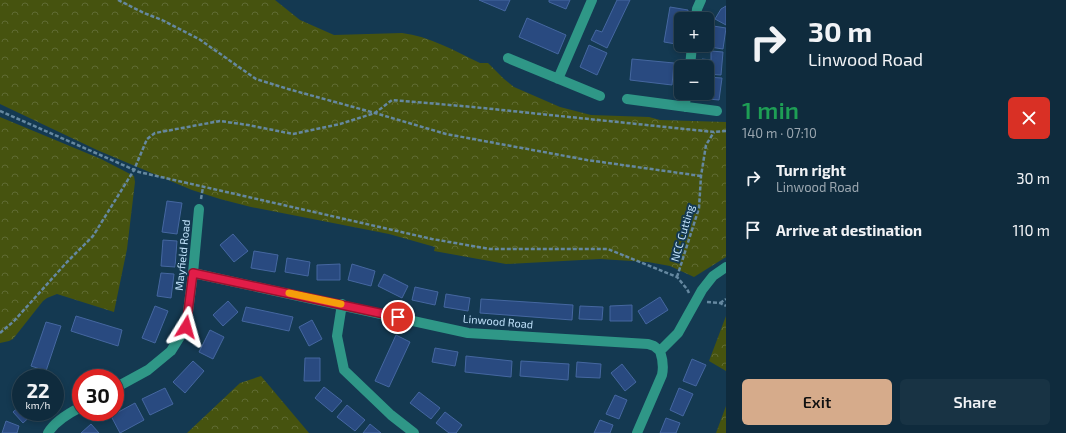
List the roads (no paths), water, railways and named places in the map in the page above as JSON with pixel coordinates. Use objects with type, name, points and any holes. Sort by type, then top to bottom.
[{"type":"street","points":[[558,79],[592,0]]},
{"type":"street","points":[[697,12],[701,0]]},
{"type":"street","points":[[508,58],[600,96]]},
{"type":"street","points":[[627,99],[718,111]]},
{"type":"street","points":[[684,106],[685,100]]},
{"type":"street","name":"Mayfield Road","points":[[124,383],[148,370],[171,351],[186,327],[199,209]]},
{"type":"street","points":[[636,433],[662,375],[664,361],[660,351],[678,333],[702,290],[713,276],[726,267]]},
{"type":"street","name":"Linwood Road","points":[[193,273],[342,304],[468,333],[648,344],[654,346],[660,351]]},
{"type":"street","points":[[342,304],[337,336],[344,370],[391,415],[414,433]]},
{"type":"street","points":[[48,433],[66,415],[72,412]]}]
